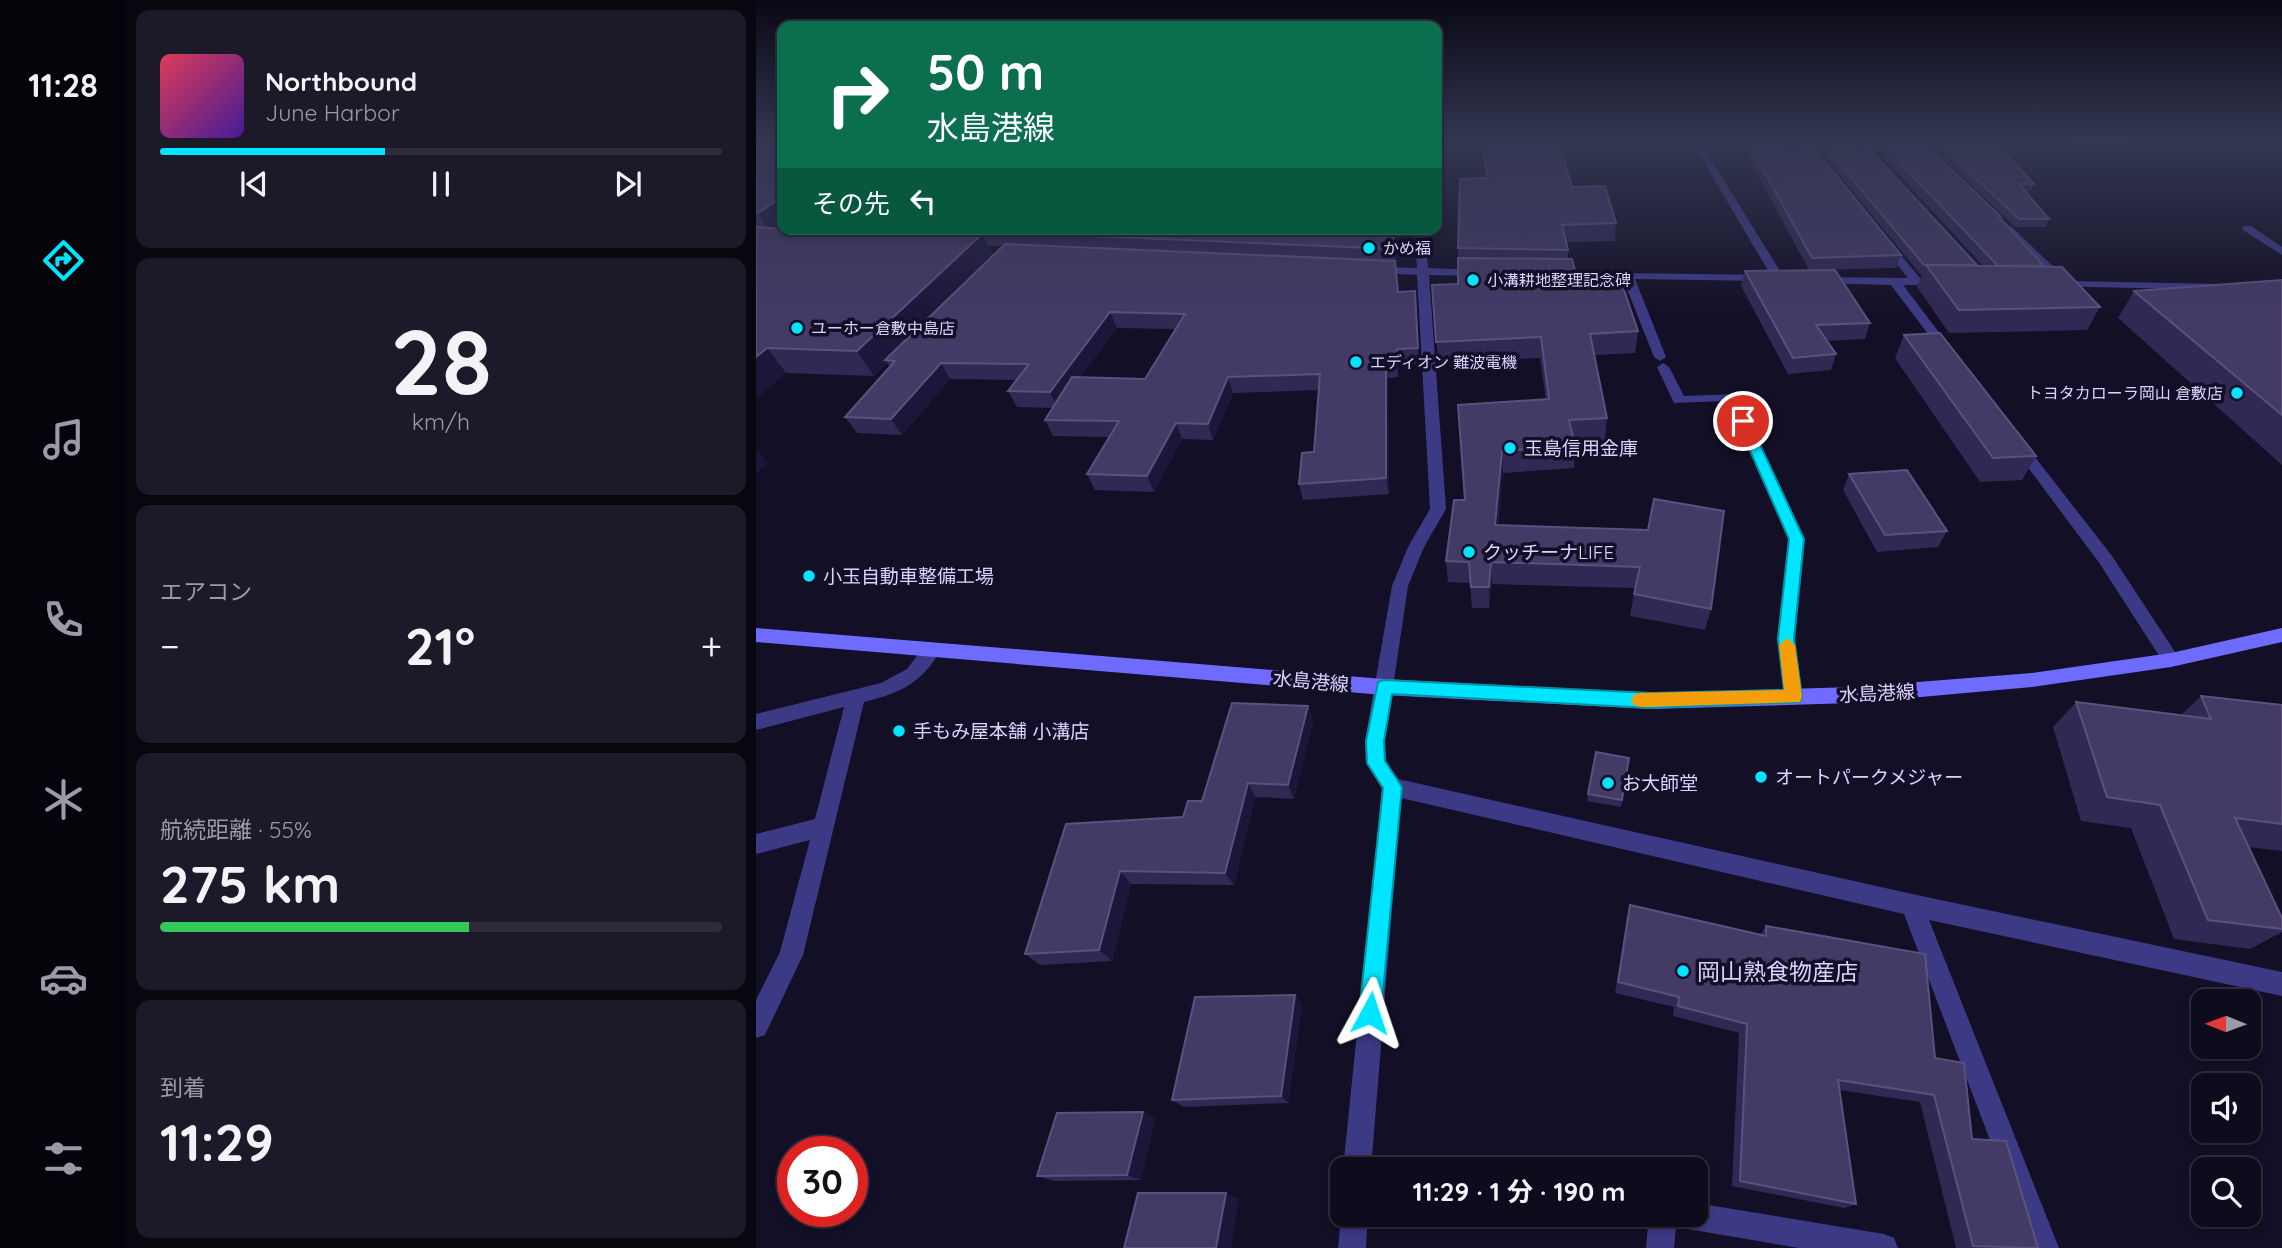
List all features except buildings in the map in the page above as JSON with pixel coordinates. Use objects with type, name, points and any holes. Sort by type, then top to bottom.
[{"type":"main road","name":"水島港線","points":[[756,635],[1384,687],[1651,701],[1932,690],[2032,680],[2171,660],[2282,635]]},
{"type":"street","points":[[1736,198],[1792,279]]},
{"type":"street","points":[[1995,217],[2065,284]]},
{"type":"street","points":[[2247,228],[2282,252]]},
{"type":"street","points":[[1358,1157],[1392,787],[1376,763],[1375,741],[1400,586],[1416,547],[1438,509],[1420,235]]},
{"type":"street","points":[[1881,238],[1916,281]]},
{"type":"street","points":[[1366,269],[1490,273]]},
{"type":"street","points":[[1546,274],[1953,282]]},
{"type":"street","points":[[1629,276],[1661,362],[1679,400],[1732,397],[1797,539],[1786,639],[1794,697]]},
{"type":"street","points":[[1894,281],[1959,367]]},
{"type":"street","points":[[2040,284],[2241,287]]},
{"type":"street","points":[[2008,432],[2106,561],[2171,660]]},
{"type":"street","points":[[756,723],[886,689],[914,674],[932,649]]},
{"type":"street","points":[[756,1026],[791,955],[856,698]]},
{"type":"street","points":[[1392,787],[1912,905],[2282,984]]},
{"type":"street","points":[[756,844],[824,826]]},
{"type":"street","points":[[1912,905],[2045,1248]]},
{"type":"street","points":[[1708,1219],[1884,1248]]},
{"type":"street","points":[[1352,1248],[1353,1227]]},
{"type":"street","points":[[1660,1248],[1662,1227]]},
{"type":"slow traffic","points":[[1640,700],[1794,697],[1787,645]]},
{"type":"place","name":"かめ福","points":[[1369,248]]},
{"type":"place","name":"小溝耕地整理記念碑","points":[[1473,280]]},
{"type":"place","name":"ユーホー倉敷中島店","points":[[797,328]]},
{"type":"place","name":"エディオン 難波電機","points":[[1356,362]]},
{"type":"place","name":"トヨタカローラ岡山 倉敷店","points":[[2237,393]]},
{"type":"place","name":"玉島信用金庫","points":[[1510,448]]},
{"type":"place","name":"クッチーナLIFE","points":[[1469,552]]},
{"type":"place","name":"小玉自動車整備工場","points":[[809,576]]},
{"type":"place","name":"手もみ屋本舗 小溝店","points":[[899,731]]},
{"type":"place","name":"オートパークメジャー","points":[[1761,777]]},
{"type":"place","name":"お大師堂","points":[[1608,783]]},
{"type":"place","name":"岡山熟食物産店","points":[[1683,971]]},
{"type":"route","points":[[1370,1013],[1392,787],[1376,763],[1375,741],[1384,687],[1651,701],[1794,697],[1786,639],[1797,539],[1743,421]]}]
